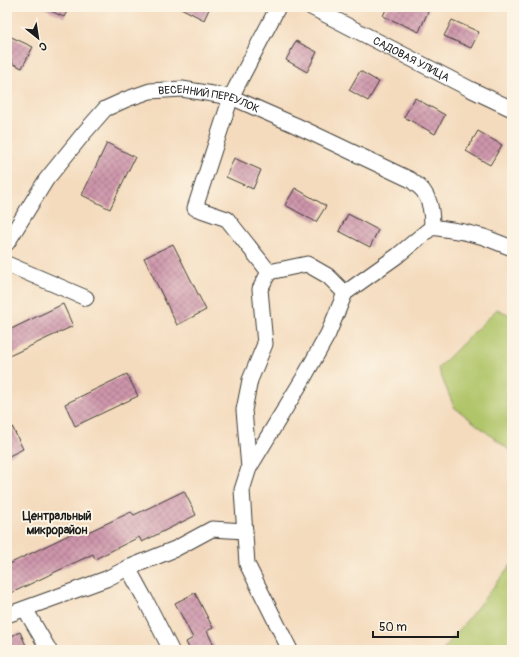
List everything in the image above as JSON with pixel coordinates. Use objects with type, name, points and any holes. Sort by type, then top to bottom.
[{"type":"street","points":[[269,272],[227,219],[195,208],[231,97],[278,7]]},
{"type":"street","name":"САДОВАЯ УЛИЦА","points":[[311,7],[512,109]]},
{"type":"street","name":"ВЕСЕННИЙ ПЕРЕУЛОК","points":[[7,243],[46,180],[105,109],[150,91],[182,89],[231,97],[295,125],[411,180],[424,191],[430,204],[432,227]]},
{"type":"street","points":[[290,650],[247,564],[242,490],[249,468],[328,334],[345,293],[397,256],[432,227],[484,237],[512,248]]},
{"type":"street","points":[[7,264],[86,298]]},
{"type":"street","points":[[269,272],[307,264],[328,276],[345,293]]},
{"type":"street","points":[[249,468],[244,410],[250,380],[264,344],[260,289],[269,272]]},
{"type":"street","points":[[7,616],[106,579],[128,568],[175,549],[212,529],[245,531]]},
{"type":"street","points":[[128,568],[171,650]]},
{"type":"street","points":[[25,610],[49,650]]},
{"type":"green space","points":[[497,309],[512,316],[512,452],[454,407],[438,368]]},
{"type":"green space","points":[[512,564],[512,650],[443,650]]},
{"type":"building","points":[[42,7],[69,7],[64,17]]},
{"type":"building","points":[[179,7],[210,7],[204,20]]},
{"type":"building","points":[[387,7],[430,7],[419,32],[383,16]]},
{"type":"building","points":[[452,20],[479,32],[471,48],[444,36]]},
{"type":"building","points":[[7,35],[33,47],[22,68],[7,61]]},
{"type":"building","points":[[296,41],[317,52],[307,72],[286,60]]},
{"type":"building","points":[[360,71],[379,82],[368,101],[349,90]]},
{"type":"building","points":[[415,98],[445,115],[435,134],[404,117]]},
{"type":"building","points":[[478,131],[502,145],[490,165],[466,151]]},
{"type":"building","points":[[107,143],[135,157],[110,209],[82,195]]},
{"type":"building","points":[[234,158],[261,170],[253,189],[226,177]]},
{"type":"building","points":[[295,188],[326,206],[316,222],[285,205]]},
{"type":"building","points":[[348,214],[378,230],[370,247],[339,231]]},
{"type":"building","points":[[173,244],[206,310],[177,325],[144,258]]},
{"type":"building","points":[[63,304],[73,326],[7,357],[7,331]]},
{"type":"building","points":[[127,374],[138,396],[75,426],[65,404]]},
{"type":"building","points":[[7,416],[23,449],[7,457]]},
{"type":"building","points":[[184,491],[196,515],[142,542],[139,537],[95,559],[93,554],[7,595],[7,565],[83,528],[86,533],[131,512],[134,515]]},
{"type":"building","points":[[195,593],[213,628],[207,631],[216,650],[190,650],[186,642],[193,638],[175,603]]},
{"type":"building","points":[[20,632],[28,650],[7,650],[7,638]]},
{"type":"district","name":"Центральный микрорайон","points":[[57,523]]}]
